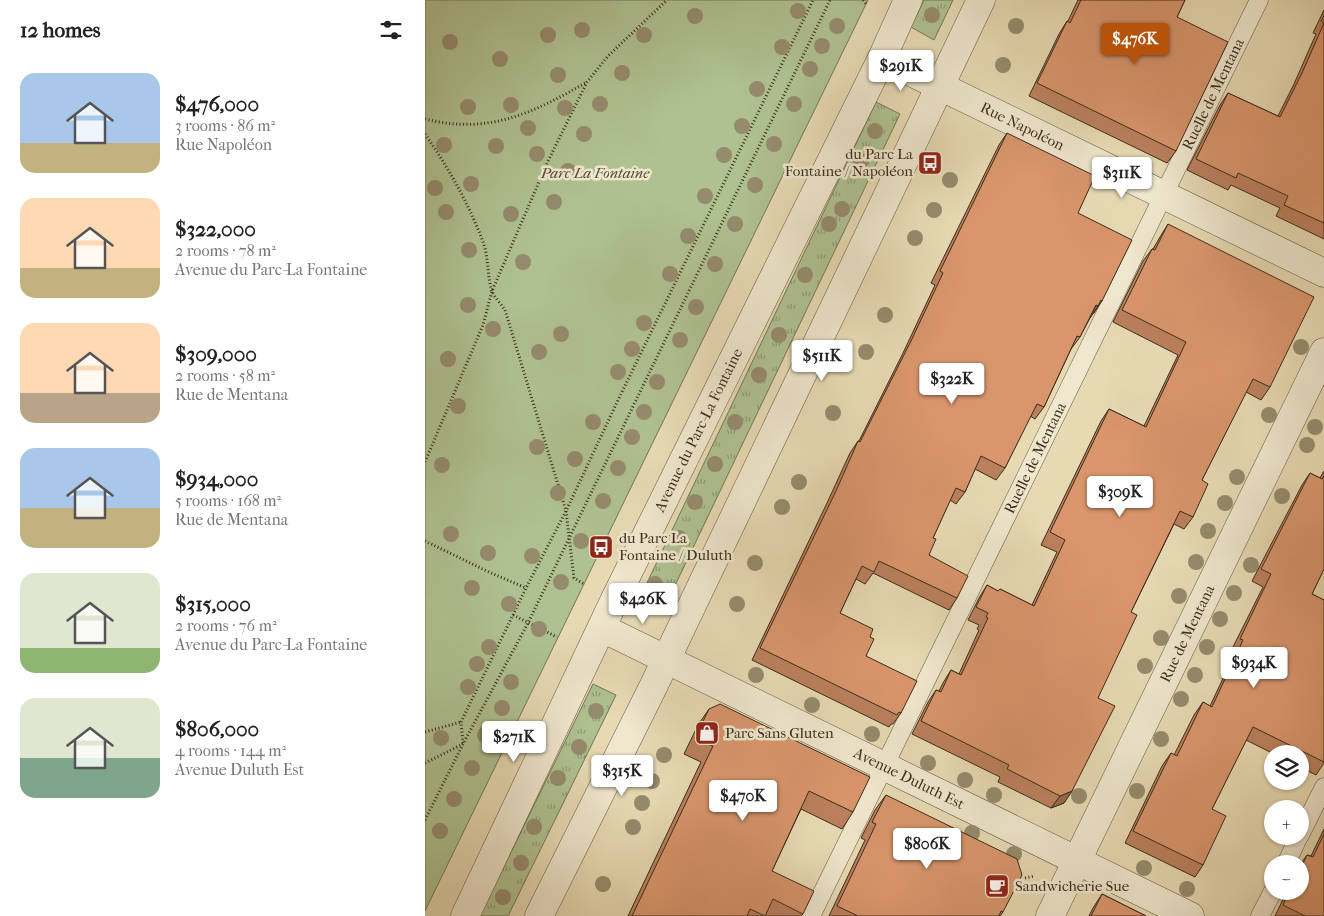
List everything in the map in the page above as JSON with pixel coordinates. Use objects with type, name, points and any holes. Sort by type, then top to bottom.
[{"type":"street","name":"Avenue du Parc-La Fontaine","points":[[465,916],[602,628],[882,58],[908,0]]},
{"type":"street","points":[[539,916],[666,660],[981,0]]},
{"type":"street","name":"Rue Napoléon","points":[[882,58],[1324,273]]},
{"type":"street","name":"Rue de Mentana","points":[[1050,916],[1324,352]]},
{"type":"street","name":"Avenue Duluth Est","points":[[602,628],[1190,916]]},
{"type":"lane","name":"Ruelle de Mentana","points":[[811,916],[1259,0]]},
{"type":"lane","points":[[1309,818],[1324,787]]},
{"type":"lane","points":[[1260,916],[1268,900]]},
{"type":"path","points":[[425,462],[483,325],[492,292],[548,161],[587,82],[608,56],[667,0]]},
{"type":"path","points":[[463,744],[461,722],[526,588],[566,511],[619,396],[813,0]]},
{"type":"path","points":[[425,820],[463,744],[528,623],[830,0]]},
{"type":"path","points":[[863,0],[866,4]]},
{"type":"path","points":[[425,119],[442,123],[469,125],[493,122],[519,116],[545,106],[587,82]]},
{"type":"path","points":[[425,134],[439,153],[476,223],[487,253],[492,292],[505,310],[566,511],[573,578],[584,584]]},
{"type":"path","points":[[425,541],[526,588]]},
{"type":"path","points":[[513,615],[557,637]]},
{"type":"path","points":[[425,732],[461,722]]},
{"type":"path","points":[[425,763],[463,744]]},
{"type":"green space","name":"Parc La Fontaine","points":[[425,0],[868,0],[425,911]]},
{"type":"green space","points":[[924,0],[953,0],[934,40],[911,27]]},
{"type":"green space","points":[[876,102],[900,114],[669,598],[645,587]]},
{"type":"green space","points":[[593,684],[616,695],[508,916],[480,916]]},
{"type":"building","points":[[1081,0],[1185,0],[1177,17],[1228,42],[1176,151],[1037,83],[1067,21],[1070,23]]},
{"type":"building","points":[[1324,23],[1324,223],[1284,205],[1288,196],[1238,173],[1236,178],[1196,159],[1228,93],[1280,117]]},
{"type":"building","points":[[1007,133],[1095,176],[1078,213],[1132,240],[1102,301],[1098,306],[1096,305],[1080,337],[1077,336],[1044,407],[1037,404],[1005,468],[981,456],[965,492],[956,488],[933,538],[936,539],[929,555],[968,576],[957,598],[879,561],[874,572],[862,566],[840,613],[873,629],[870,637],[874,639],[866,656],[917,681],[901,713],[899,712],[897,715],[760,648],[836,491],[858,441],[860,442],[911,341],[943,273],[940,271]]},
{"type":"building","points":[[1168,224],[1314,297],[1270,387],[1253,379],[1202,480],[1208,484],[1193,517],[1180,511],[1131,612],[1137,615],[1098,698],[1115,706],[1072,791],[1060,796],[1007,769],[1009,765],[921,721],[936,690],[941,692],[951,670],[961,675],[988,618],[986,617],[988,613],[976,607],[987,585],[998,591],[1000,589],[1034,606],[1065,540],[1050,532],[1109,409],[1146,427],[1186,342],[1122,310],[1152,249],[1155,250]]},
{"type":"building","points":[[1310,473],[1322,479],[1324,476],[1324,569],[1312,594],[1324,600],[1324,762],[1309,755],[1309,745],[1290,745],[1253,727],[1212,809],[1226,816],[1203,865],[1133,831],[1171,753],[1177,756],[1203,702],[1212,707],[1243,640],[1240,639],[1271,574],[1261,569]]},
{"type":"building","points":[[720,704],[870,777],[853,812],[809,791],[772,871],[814,891],[803,914],[773,899],[765,916],[750,909],[747,916],[632,916],[713,746],[695,738],[709,709]]},
{"type":"building","points":[[886,795],[1017,859],[1022,875],[1003,912],[1001,911],[999,916],[858,916],[837,906],[876,824],[872,822]]},
{"type":"building","points":[[1324,834],[1324,916],[1305,916],[1283,905],[1285,900],[1309,900],[1309,856],[1313,857]]},
{"type":"building","points":[[1102,894],[1146,916],[1091,916]]},
{"type":"place","name":"du Parc La Fontaine / Napoléon","points":[[930,163]]},
{"type":"place","name":"du Parc La Fontaine / Duluth","points":[[601,547]]},
{"type":"place","name":"Parc Sans Gluten","points":[[707,733]]},
{"type":"place","name":"Sandwicherie Sue","points":[[997,886]]}]
